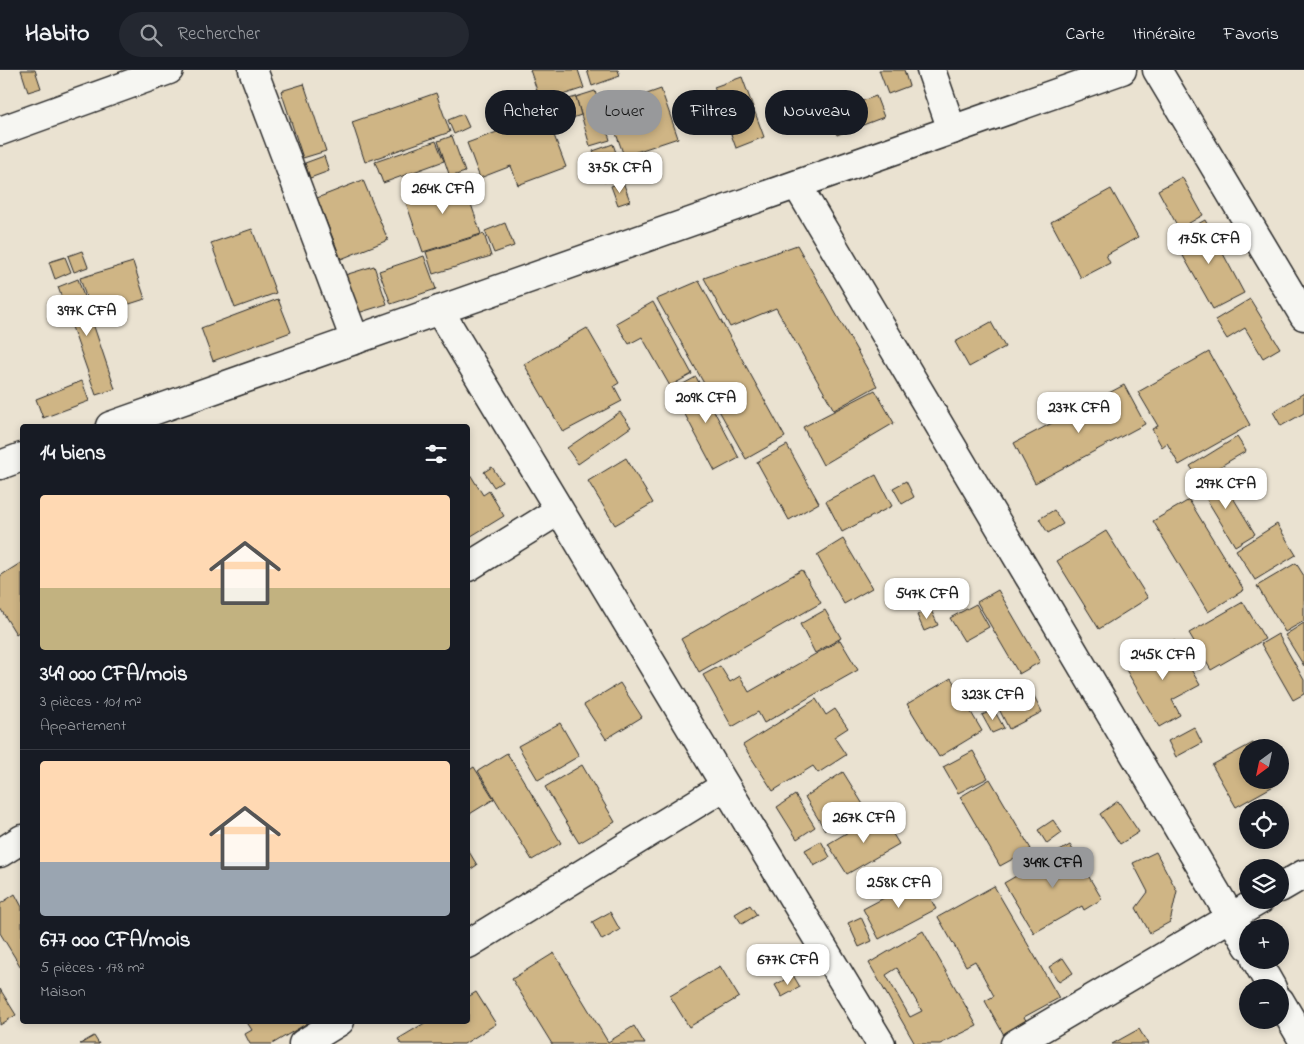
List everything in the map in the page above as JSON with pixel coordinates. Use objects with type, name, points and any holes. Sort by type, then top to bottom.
[{"type":"street","points":[[0,131],[169,70]]},
{"type":"street","points":[[253,70],[355,340]]},
{"type":"street","points":[[931,70],[952,130]]},
{"type":"street","points":[[116,424],[1122,70]]},
{"type":"street","points":[[1157,70],[1304,316]]},
{"type":"street","points":[[797,185],[1239,932]]},
{"type":"street","points":[[439,310],[558,511],[881,1044]]},
{"type":"street","points":[[0,465],[20,458]]},
{"type":"street","points":[[470,566],[558,511]]},
{"type":"street","points":[[470,943],[725,786]]},
{"type":"street","points":[[0,853],[20,840]]},
{"type":"street","points":[[1289,883],[1304,874]]},
{"type":"street","points":[[1014,1044],[1244,909]]},
{"type":"street","points":[[1289,1016],[1304,1042]]},
{"type":"street","points":[[303,1044],[335,1024]]},
{"type":"building","points":[[21,70],[35,70],[41,88],[28,92]]},
{"type":"building","points":[[530,70],[578,70],[584,88],[576,91],[537,90]]},
{"type":"building","points":[[587,70],[618,70],[620,76],[592,86]]},
{"type":"building","points":[[879,70],[904,70],[909,86],[888,94]]},
{"type":"building","points":[[742,77],[747,90],[715,90],[714,87]]},
{"type":"building","points":[[304,84],[326,151],[303,158],[281,91]]},
{"type":"building","points":[[662,92],[672,121],[672,135],[677,135],[678,138],[624,156],[617,135],[662,135]]},
{"type":"building","points":[[436,93],[450,132],[365,162],[352,122]]},
{"type":"building","points":[[586,94],[586,132],[576,97]]},
{"type":"building","points":[[876,96],[884,117],[868,123],[868,99]]},
{"type":"building","points":[[576,97],[581,115],[576,117]]},
{"type":"building","points":[[755,112],[764,137],[736,148],[731,135],[755,135]]},
{"type":"building","points":[[463,114],[469,127],[454,134],[448,120]]},
{"type":"building","points":[[489,135],[554,135],[566,167],[518,185],[511,166],[480,178],[467,143]]},
{"type":"building","points":[[587,135],[608,135],[610,140],[590,146]]},
{"type":"building","points":[[452,136],[465,172],[450,177],[438,141]]},
{"type":"building","points":[[436,141],[444,161],[383,183],[375,162]]},
{"type":"building","points":[[613,144],[624,176],[604,182],[593,151]]},
{"type":"building","points":[[324,156],[329,171],[310,178],[305,163]]},
{"type":"building","points":[[462,177],[481,234],[423,252],[404,197]]},
{"type":"building","points":[[1182,177],[1203,215],[1179,229],[1158,190]]},
{"type":"building","points":[[363,180],[388,240],[341,259],[317,198]]},
{"type":"building","points":[[623,182],[630,201],[618,205],[611,186]]},
{"type":"building","points":[[1111,189],[1138,237],[1106,255],[1110,263],[1081,278],[1051,222]]},
{"type":"building","points":[[1205,220],[1244,293],[1213,309],[1173,238]]},
{"type":"building","points":[[505,223],[514,246],[494,253],[485,231]]},
{"type":"building","points":[[252,229],[276,293],[235,308],[211,243]]},
{"type":"building","points":[[484,234],[491,256],[433,274],[426,252]]},
{"type":"building","points":[[797,245],[877,386],[834,410],[776,308],[730,327],[704,278]]},
{"type":"building","points":[[82,251],[88,267],[74,272],[68,256]]},
{"type":"building","points":[[424,256],[436,289],[391,304],[379,271]]},
{"type":"building","points":[[65,257],[71,272],[55,279],[49,262]]},
{"type":"building","points":[[133,262],[145,299],[92,316],[80,278]]},
{"type":"building","points":[[374,266],[387,304],[358,313],[345,275]]},
{"type":"building","points":[[78,279],[115,389],[96,395],[58,287]]},
{"type":"building","points":[[699,281],[785,437],[746,459],[657,299]]},
{"type":"building","points":[[278,299],[291,332],[213,361],[201,328]]},
{"type":"building","points":[[1250,299],[1280,348],[1263,358],[1245,328],[1227,339],[1215,320]]},
{"type":"building","points":[[653,302],[692,374],[670,386],[642,337],[629,344],[616,323]]},
{"type":"building","points":[[991,322],[1005,347],[969,367],[955,342]]},
{"type":"building","points":[[587,328],[619,383],[614,386],[622,401],[563,432],[524,364]]},
{"type":"building","points":[[1209,352],[1250,425],[1179,465],[1167,443],[1162,447],[1152,429],[1158,426],[1138,392]]},
{"type":"building","points":[[696,377],[739,458],[715,471],[672,390]]},
{"type":"building","points":[[82,381],[89,401],[43,418],[36,399]]},
{"type":"building","points":[[1124,385],[1145,424],[1035,483],[1014,443]]},
{"type":"building","points":[[875,390],[894,423],[823,465],[803,427]]},
{"type":"building","points":[[1304,393],[1304,413],[1281,426],[1273,412]]},
{"type":"building","points":[[620,412],[631,427],[578,464],[567,448]]},
{"type":"building","points":[[1237,437],[1246,451],[1199,479],[1190,466]]},
{"type":"building","points":[[787,445],[819,503],[789,520],[757,462]]},
{"type":"building","points":[[626,458],[653,503],[615,525],[588,481]]},
{"type":"building","points":[[492,467],[502,482],[494,487],[484,472]]},
{"type":"building","points":[[1218,473],[1255,534],[1235,546],[1198,485]]},
{"type":"building","points":[[470,474],[483,495],[489,491],[504,516],[470,537]]},
{"type":"building","points":[[876,475],[892,506],[842,532],[826,501]]},
{"type":"building","points":[[906,481],[914,497],[902,504],[893,488]]},
{"type":"building","points":[[1189,500],[1244,590],[1208,612],[1153,521]]},
{"type":"building","points":[[1054,510],[1063,524],[1048,533],[1039,519]]},
{"type":"building","points":[[1277,524],[1296,555],[1255,580],[1236,550]]},
{"type":"building","points":[[1106,531],[1148,598],[1099,629],[1057,561]]},
{"type":"building","points":[[843,539],[872,588],[844,604],[817,555]]},
{"type":"building","points":[[20,563],[20,631],[16,634],[0,608],[0,576]]},
{"type":"building","points":[[1296,563],[1304,576],[1304,621],[1285,632],[1257,586]]},
{"type":"building","points":[[802,570],[821,603],[699,672],[681,639]]},
{"type":"building","points":[[998,590],[1040,662],[1019,674],[977,602]]},
{"type":"building","points":[[1243,602],[1265,639],[1211,670],[1189,633]]},
{"type":"building","points":[[976,604],[989,627],[964,641],[950,618]]},
{"type":"building","points":[[930,608],[938,625],[924,631],[917,615]]},
{"type":"building","points":[[825,610],[841,638],[815,653],[800,624]]},
{"type":"building","points":[[1304,623],[1304,666],[1285,635]]},
{"type":"building","points":[[1278,634],[1304,680],[1304,694],[1293,700],[1261,644]]},
{"type":"building","points":[[840,640],[858,670],[764,723],[758,712],[732,727],[703,675],[720,666],[730,682],[740,676],[749,692]]},
{"type":"building","points":[[1174,640],[1200,685],[1172,700],[1180,715],[1159,727],[1125,668]]},
{"type":"building","points":[[951,678],[982,731],[939,757],[907,704]]},
{"type":"building","points":[[620,683],[642,717],[606,739],[584,705]]},
{"type":"building","points":[[1031,690],[1042,712],[1009,729],[998,707]]},
{"type":"building","points":[[816,699],[826,715],[835,709],[848,728],[834,737],[846,755],[818,773],[813,766],[773,791],[743,745]]},
{"type":"building","points":[[994,710],[1004,728],[992,733],[982,715]]},
{"type":"building","points":[[560,723],[579,756],[538,780],[518,746]]},
{"type":"building","points":[[1194,727],[1202,743],[1176,757],[1168,741]]},
{"type":"building","points":[[973,751],[988,778],[958,793],[943,767]]},
{"type":"building","points":[[1239,751],[1239,789],[1268,789],[1250,799],[1239,799],[1239,805],[1236,807],[1212,765]]},
{"type":"building","points":[[507,753],[561,843],[532,860],[478,771]]},
{"type":"building","points":[[582,765],[615,822],[579,843],[545,787]]},
{"type":"building","points":[[474,767],[494,799],[470,814],[470,770]]},
{"type":"building","points":[[843,772],[864,806],[825,830],[805,797]]},
{"type":"building","points":[[990,779],[1031,849],[1000,866],[960,797]]},
{"type":"building","points":[[795,795],[815,827],[797,839],[777,807]]},
{"type":"building","points":[[1118,801],[1139,832],[1120,844],[1100,814]]},
{"type":"building","points":[[880,813],[899,844],[847,874],[828,844]]},
{"type":"building","points":[[1053,820],[1062,833],[1047,844],[1038,830]]},
{"type":"building","points":[[821,841],[830,857],[814,866],[805,850]]},
{"type":"building","points":[[1070,845],[1102,899],[1084,910],[1082,906],[1034,933],[1004,883]]},
{"type":"building","points":[[1156,852],[1177,891],[1170,922],[1150,933],[1136,908],[1148,892],[1133,863]]},
{"type":"building","points":[[470,853],[477,865],[470,870]]},
{"type":"building","points":[[920,879],[936,909],[879,939],[863,909]]},
{"type":"building","points":[[994,886],[1059,998],[1024,1017],[1027,1022],[1004,1035],[985,1001],[994,996],[975,961],[966,966],[938,917]]},
{"type":"building","points":[[15,894],[20,903],[20,966],[0,933],[0,904]]},
{"type":"building","points":[[750,905],[757,915],[742,924],[735,914]]},
{"type":"building","points":[[610,912],[620,930],[602,940],[592,922]]},
{"type":"building","points":[[861,917],[872,941],[859,947],[848,923]]},
{"type":"building","points":[[923,931],[977,1026],[940,1044],[915,1044],[869,963]],"holes":[[[897,968],[922,1011],[910,1017],[886,975]]]},
{"type":"building","points":[[554,953],[608,1042],[634,1026],[645,1044],[552,1044],[512,979]]},
{"type":"building","points":[[1063,958],[1073,973],[1059,982],[1049,967]]},
{"type":"building","points":[[720,966],[739,997],[689,1027],[670,996]]},
{"type":"building","points":[[793,975],[800,987],[782,997],[775,985]]},
{"type":"building","points":[[0,989],[16,1015],[0,1025]]},
{"type":"building","points":[[476,992],[496,1024],[464,1044],[401,1044],[398,1039],[423,1024],[470,1024],[470,996]]},
{"type":"building","points":[[248,1024],[306,1024],[272,1044],[250,1044],[245,1034],[252,1030]]},
{"type":"building","points":[[1139,1029],[1148,1044],[1112,1044]]},
{"type":"building","points":[[94,1036],[99,1044],[80,1044]]}]
